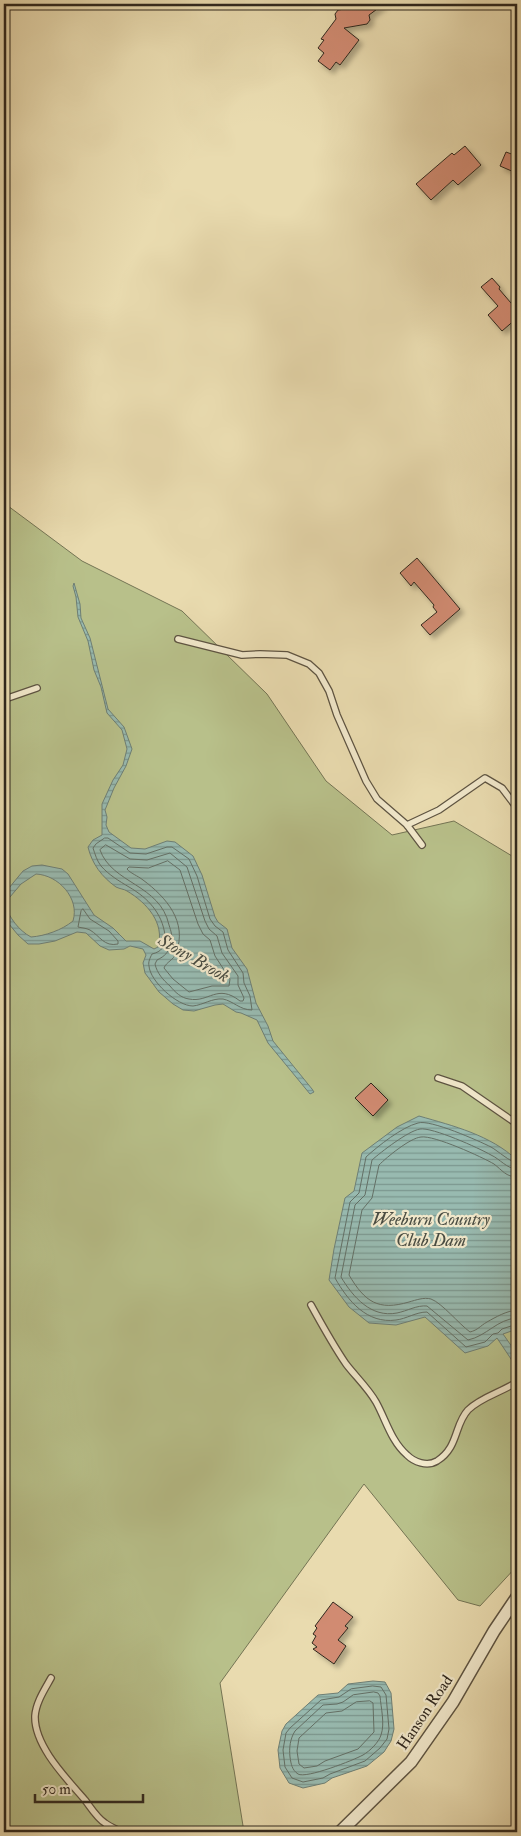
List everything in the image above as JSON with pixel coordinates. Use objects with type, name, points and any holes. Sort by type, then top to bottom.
[{"type":"street","name":"Hanson Road","points":[[340,1832],[411,1762],[453,1702],[494,1631],[517,1597]]},
{"type":"lane","points":[[178,639],[242,656],[260,654],[287,655],[309,664],[319,673],[329,691],[337,715],[366,781],[377,799],[407,825],[422,845]]},
{"type":"lane","points":[[4,697],[8,698],[37,688]]},
{"type":"lane","points":[[407,825],[439,810],[485,778],[502,788],[517,808]]},
{"type":"lane","points":[[438,1078],[462,1086],[517,1124]]},
{"type":"lane","points":[[311,1305],[346,1364],[376,1403],[398,1445],[407,1456],[420,1464],[436,1462],[446,1454],[455,1441],[460,1423],[467,1411],[480,1401],[517,1382]]},
{"type":"lane","points":[[51,1678],[39,1700],[35,1716],[38,1736],[50,1756],[94,1812],[104,1823],[122,1832]]},
{"type":"green space","points":[[4,503],[82,561],[182,611],[267,694],[326,781],[392,835],[454,821],[517,859],[517,1566],[480,1606],[458,1600],[364,1484],[220,1683],[244,1832],[4,1832]]},
{"type":"water","name":"Stony Brook","points":[[74,583],[80,604],[81,618],[90,638],[108,709],[124,727],[132,749],[105,810],[107,817],[106,825],[109,832],[131,848],[145,849],[167,841],[175,842],[193,856],[202,875],[215,917],[227,929],[232,948],[247,969],[256,1003],[268,1026],[273,1041],[312,1089],[314,1092],[310,1094],[268,1043],[257,1020],[236,1012],[223,1004],[194,1011],[183,1010],[159,992],[145,973],[143,963],[146,955],[143,949],[130,946],[124,949],[109,950],[100,946],[86,933],[77,932],[55,941],[28,944],[4,918],[4,904],[4,894],[23,871],[32,866],[42,865],[62,869],[68,874],[94,915],[113,928],[126,941],[140,941],[154,949],[158,947],[159,930],[153,914],[141,901],[106,879],[98,870],[88,847],[93,840],[102,835],[102,804],[113,780],[123,765],[127,749],[122,730],[107,713],[101,687],[94,670],[88,641],[78,617]],"holes":[[[36,874],[44,875],[59,883],[70,896],[73,904],[73,921],[59,930],[48,934],[31,937],[26,934],[15,923],[4,904],[21,884]]]},
{"type":"water","name":"Weeburn Country Club Dam","points":[[419,1116],[471,1132],[495,1144],[517,1160],[517,1329],[503,1334],[517,1354],[517,1368],[497,1338],[488,1346],[465,1353],[425,1317],[396,1325],[369,1323],[349,1307],[329,1280],[345,1198],[354,1191],[362,1153],[397,1127]]},
{"type":"water","points":[[373,1681],[385,1682],[391,1693],[394,1729],[391,1741],[384,1752],[367,1766],[332,1778],[325,1783],[303,1788],[289,1783],[280,1768],[278,1750],[282,1731],[286,1724],[318,1695],[338,1693],[348,1684]]},
{"type":"building","points":[[349,4],[384,4],[369,15],[370,20],[367,24],[344,28],[359,40],[340,65],[336,62],[330,70],[318,61],[324,53],[318,48],[324,40],[321,39],[336,19],[335,14],[338,10],[345,9]]},
{"type":"building","points":[[465,146],[481,165],[458,185],[453,180],[431,200],[416,184],[452,153],[454,155]]},
{"type":"building","points":[[506,152],[517,156],[517,165],[514,172],[500,166]]},
{"type":"building","points":[[492,278],[517,310],[517,318],[502,331],[488,315],[498,306],[481,287]]},
{"type":"building","points":[[417,558],[460,609],[430,635],[421,625],[437,612],[433,607],[434,605],[414,582],[411,586],[400,573]]},
{"type":"building","points":[[371,1083],[388,1100],[373,1116],[355,1098]]},
{"type":"building","points":[[333,1602],[353,1617],[345,1626],[348,1628],[338,1640],[346,1646],[334,1664],[313,1649],[317,1647],[312,1643],[316,1636],[313,1634],[317,1628],[315,1626]]}]
